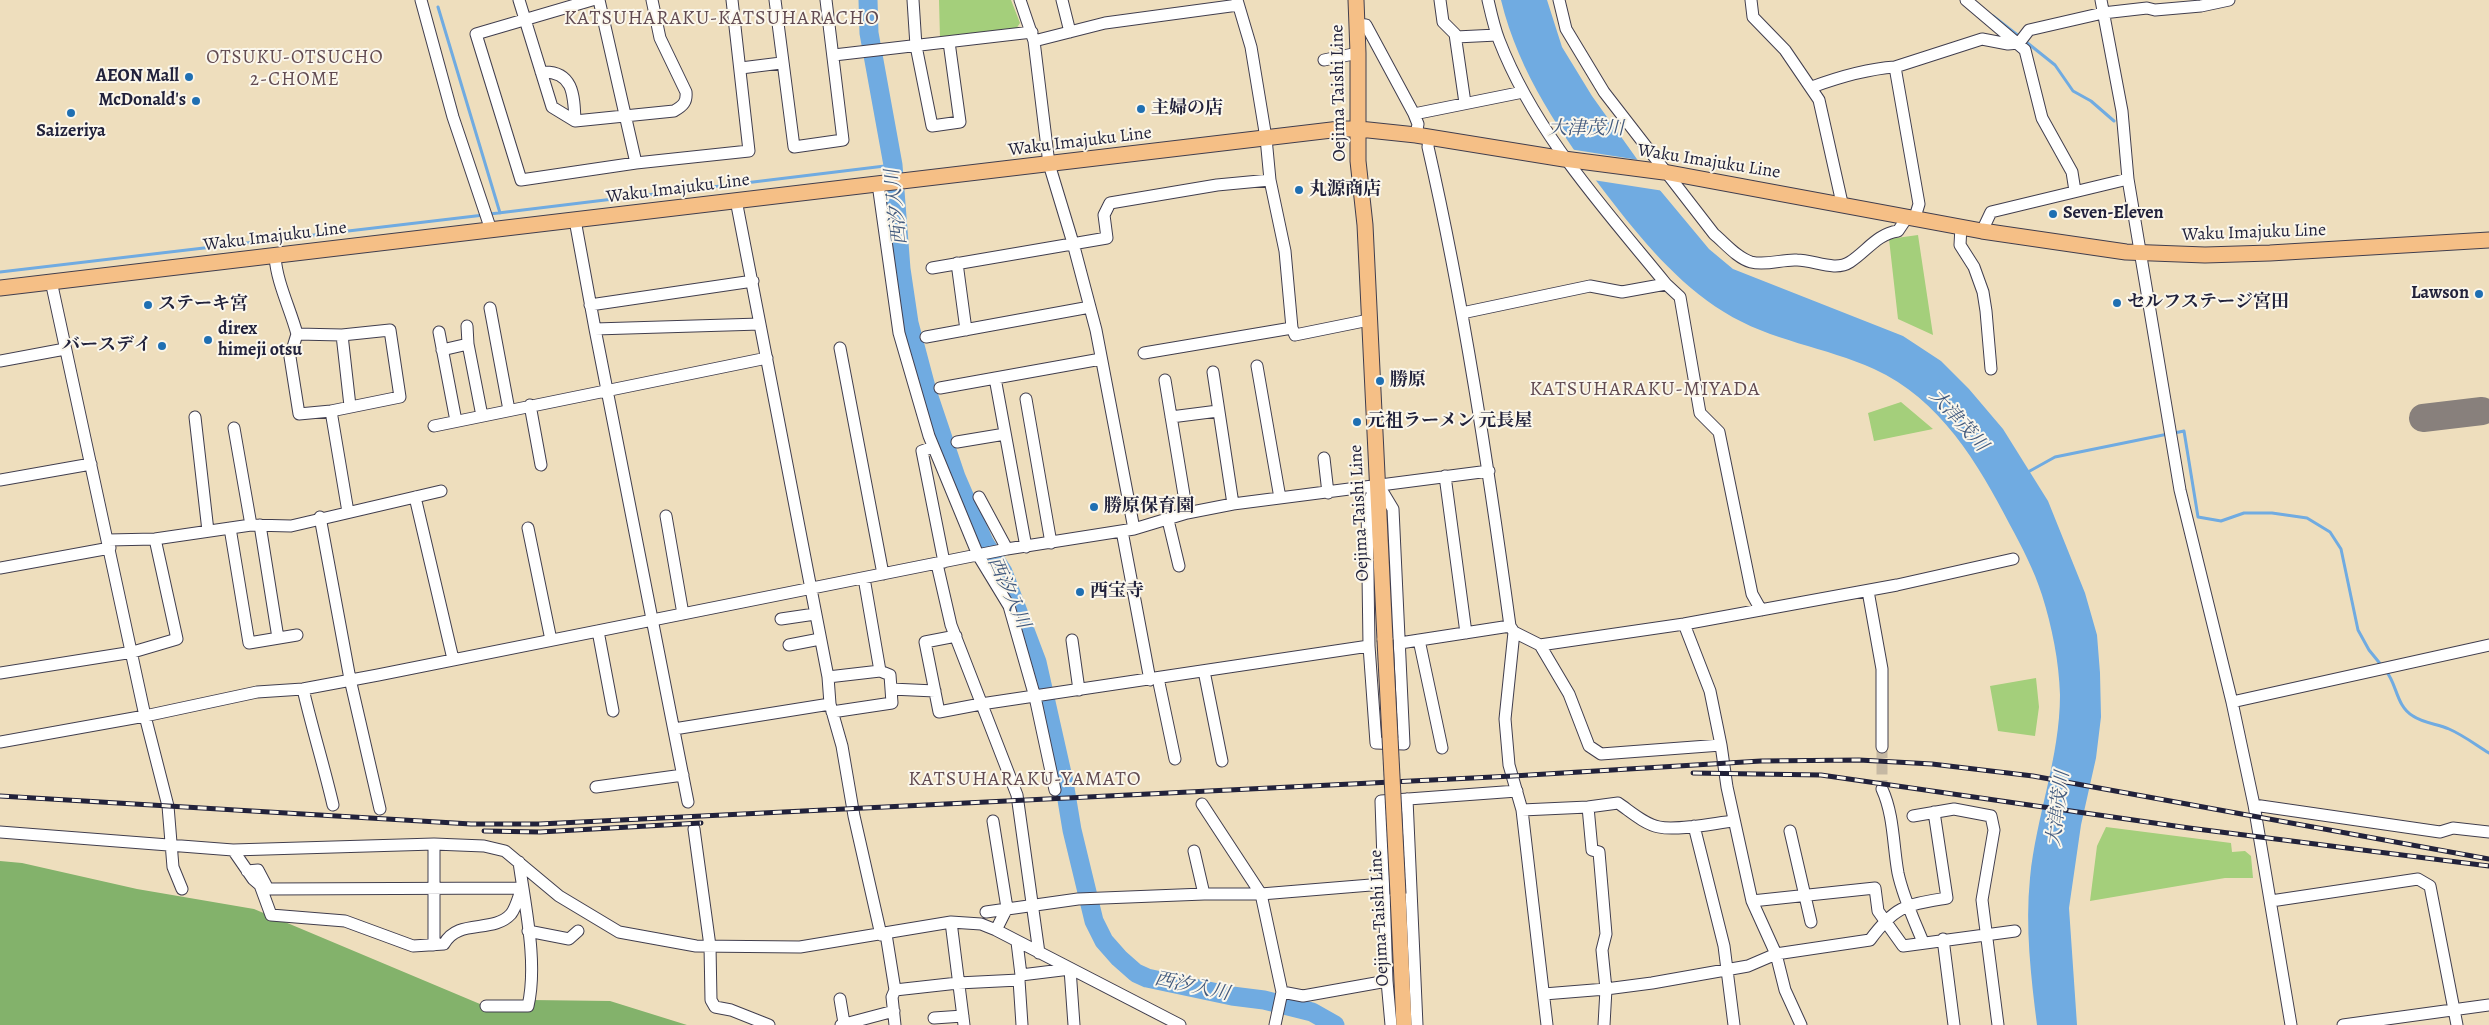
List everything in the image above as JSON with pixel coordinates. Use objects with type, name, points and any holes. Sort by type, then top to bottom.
[{"type":"main road","name":"Oejima Taishi Line","points":[[1356,0],[1358,161],[1365,225],[1378,484],[1392,642],[1398,894],[1403,1003],[1413,1024]]},
{"type":"main road","name":"Waku Imajuku Line","points":[[0,288],[1359,128],[1664,172],[1842,203],[1982,231],[2054,243],[2140,253],[2205,255],[2270,253],[2489,240]]},
{"type":"street","points":[[421,0],[453,117],[490,230]]},
{"type":"street","points":[[519,0],[552,108],[575,121],[674,110],[682,107],[686,99],[686,92],[660,38],[652,0]]},
{"type":"street","points":[[592,0],[476,34],[521,180],[636,163],[750,151],[732,0]]},
{"type":"street","points":[[598,0],[636,163]]},
{"type":"street","points":[[775,0],[781,63],[794,147],[843,140],[826,0]]},
{"type":"street","points":[[913,0],[916,46],[932,126],[960,122],[949,42]]},
{"type":"street","points":[[1020,0],[1033,36],[1049,164],[1090,307],[1102,359],[1134,528]]},
{"type":"street","points":[[1062,0],[1070,32]]},
{"type":"street","points":[[1440,0],[1443,22],[1450,27],[1456,37],[1465,104]]},
{"type":"street","points":[[1488,0],[1497,34],[1523,92],[1564,159],[1666,284],[1680,297],[1700,412],[1719,432],[1752,594],[1761,610]]},
{"type":"street","points":[[1559,0],[1566,30],[1604,92],[1664,172],[1714,234],[1733,251],[1750,261],[1765,263],[1796,260],[1832,266],[1849,263],[1887,233],[1898,232],[1911,217],[1919,204],[1895,67]]},
{"type":"street","points":[[1751,0],[1753,16],[1786,50],[1819,100],[1842,203]]},
{"type":"street","points":[[1966,0],[2025,50],[2042,118],[2072,172],[2075,191]]},
{"type":"street","points":[[2101,0],[2122,111],[2128,179],[2180,490],[2232,702],[2254,805],[2292,1025]]},
{"type":"street","points":[[1812,87],[1837,77],[1877,68],[1895,67],[1982,39],[2008,44],[2019,43],[2029,30],[2104,13],[2147,8],[2155,10],[2201,6],[2228,0]]},
{"type":"street","points":[[834,55],[949,42],[1070,32],[1105,23],[1200,5],[1238,3],[1251,47],[1266,138],[1270,180],[1285,251],[1292,328],[1295,334],[1369,320]]},
{"type":"street","points":[[1356,24],[1366,25],[1414,114],[1422,137],[1428,147],[1450,241],[1489,471],[1512,629],[1505,719],[1509,765],[1522,810],[1547,1025]]},
{"type":"street","points":[[1456,37],[1497,34]]},
{"type":"street","points":[[1324,60],[1358,54]]},
{"type":"street","points":[[741,68],[781,63]]},
{"type":"street","points":[[541,72],[558,72],[566,78],[575,110],[575,121]]},
{"type":"street","points":[[1414,114],[1523,92]]},
{"type":"street","points":[[1982,231],[1991,212],[2128,179]]},
{"type":"street","points":[[932,268],[1107,238],[1104,215],[1110,203],[1217,185],[1270,180]]},
{"type":"street","points":[[880,184],[899,333],[933,447],[978,556],[1009,606],[1034,697],[1055,790]]},
{"type":"street","points":[[736,200],[753,281],[809,589],[828,677],[831,708],[842,746],[854,816],[895,990],[892,997],[895,1025]]},
{"type":"street","points":[[575,220],[594,329],[688,802]]},
{"type":"street","points":[[1961,226],[1960,245],[1974,267],[1986,311],[1990,369]]},
{"type":"street","points":[[275,256],[276,274],[290,307],[297,334],[290,357],[300,414],[331,411],[400,397],[390,330],[342,335],[297,334]]},
{"type":"street","points":[[957,264],[966,330]]},
{"type":"street","points":[[51,281],[133,652],[145,716],[168,806],[173,867],[182,889]]},
{"type":"street","points":[[590,304],[753,281]]},
{"type":"street","points":[[1462,313],[1590,286],[1622,292],[1666,284]]},
{"type":"street","points":[[926,337],[1090,307]]},
{"type":"street","points":[[490,308],[509,410]]},
{"type":"street","points":[[594,329],[760,324]]},
{"type":"street","points":[[467,326],[468,344],[482,416]]},
{"type":"street","points":[[1144,353],[1292,328]]},
{"type":"street","points":[[439,332],[456,421]]},
{"type":"street","points":[[342,335],[350,406]]},
{"type":"street","points":[[442,350],[468,344]]},
{"type":"street","points":[[840,348],[883,574]]},
{"type":"street","points":[[0,360],[65,349]]},
{"type":"street","points":[[434,426],[607,389],[767,358]]},
{"type":"street","points":[[940,388],[1102,359]]},
{"type":"street","points":[[1257,366],[1280,498]]},
{"type":"street","points":[[1213,372],[1232,504]]},
{"type":"street","points":[[995,378],[1026,547]]},
{"type":"street","points":[[1165,380],[1187,513]]},
{"type":"street","points":[[1026,399],[1051,542]]},
{"type":"street","points":[[530,406],[540,465]]},
{"type":"street","points":[[331,411],[348,512]]},
{"type":"street","points":[[1171,417],[1218,411]]},
{"type":"street","points":[[195,417],[208,531]]},
{"type":"street","points":[[234,428],[256,525],[278,638]]},
{"type":"street","points":[[957,442],[1005,434]]},
{"type":"street","points":[[933,447],[922,451],[951,625],[1017,795],[1034,904],[1039,953]]},
{"type":"street","points":[[1324,458],[1328,492]]},
{"type":"street","points":[[0,480],[91,464]]},
{"type":"street","points":[[0,742],[145,716],[257,692],[303,689],[1007,549],[1122,531],[1168,520],[1187,513],[1232,504],[1489,471]]},
{"type":"street","points":[[1445,476],[1466,633]]},
{"type":"street","points":[[1378,484],[1367,504],[1369,646],[1376,743],[1404,744],[1392,642],[1512,629],[1540,646],[1569,694],[1589,746],[1601,754],[1722,745]]},
{"type":"street","points":[[0,568],[109,544],[256,525],[291,526],[320,517],[441,491]]},
{"type":"street","points":[[415,497],[454,659]]},
{"type":"street","points":[[979,497],[1007,549]]},
{"type":"street","points":[[666,516],[683,614]]},
{"type":"street","points":[[320,517],[350,680],[380,809]]},
{"type":"street","points":[[1168,520],[1179,566]]},
{"type":"street","points":[[230,528],[249,643],[297,635]]},
{"type":"street","points":[[528,528],[551,640]]},
{"type":"street","points":[[1122,531],[1154,679],[1175,759]]},
{"type":"street","points":[[0,673],[133,652],[177,639],[155,539]]},
{"type":"street","points":[[1540,646],[1761,610],[1868,590],[2013,559]]},
{"type":"street","points":[[864,578],[880,671]]},
{"type":"street","points":[[1868,590],[1882,669],[1882,747]]},
{"type":"street","points":[[781,620],[815,614]]},
{"type":"street","points":[[1684,624],[1710,691],[1722,745],[1726,787],[1752,901],[1776,954],[1785,990],[1801,1025]]},
{"type":"street","points":[[598,631],[613,711]]},
{"type":"street","points":[[956,636],[925,642],[939,712],[981,704],[1369,646]]},
{"type":"street","points":[[789,645],[820,639]]},
{"type":"street","points":[[1072,640],[1078,690]]},
{"type":"street","points":[[1418,640],[1442,748]]},
{"type":"street","points":[[2232,702],[2489,645]]},
{"type":"street","points":[[674,729],[831,708],[892,703],[890,675],[880,671],[828,677]]},
{"type":"street","points":[[1204,671],[1222,761]]},
{"type":"street","points":[[303,689],[333,805]]},
{"type":"street","points":[[890,689],[935,692]]},
{"type":"street","points":[[596,787],[683,775]]},
{"type":"street","points":[[1882,789],[1888,801],[1898,874],[1907,905],[1923,942]]},
{"type":"street","points":[[1391,1025],[1387,981],[1381,801],[1517,791]]},
{"type":"street","points":[[1407,799],[1413,1024]]},
{"type":"street","points":[[1522,810],[1588,808],[1618,803],[1635,816],[1659,827],[1694,826],[1734,821]]},
{"type":"street","points":[[1202,804],[1260,894],[1282,992],[1275,1025]]},
{"type":"street","points":[[2254,805],[2440,832],[2453,828],[2489,832]]},
{"type":"street","points":[[1588,808],[1592,850],[1598,852],[1606,934],[1602,950],[1606,989],[1604,1025]]},
{"type":"street","points":[[1913,816],[1954,808],[1991,816],[1994,830],[1982,900],[1988,935],[1998,1025]]},
{"type":"street","points":[[1544,994],[1606,989],[1728,970],[1748,966],[1776,954],[1870,940],[1884,920],[1907,905],[1947,898],[1934,812]]},
{"type":"street","points":[[993,821],[1007,908],[996,930]]},
{"type":"street","points":[[1694,826],[1728,970],[1734,1025]]},
{"type":"street","points":[[694,829],[710,946],[711,1000],[716,1007],[731,1010],[769,1025]]},
{"type":"street","points":[[1790,831],[1811,922]]},
{"type":"street","points":[[0,832],[233,850],[434,844],[484,846],[505,851],[560,896],[619,932],[696,946],[800,947],[951,922],[981,924],[996,930],[1174,1023]]},
{"type":"street","points":[[434,844],[434,945]]},
{"type":"street","points":[[233,850],[247,871],[260,885],[270,915],[345,922],[413,946],[444,944],[449,936],[464,928],[490,925],[511,914],[522,888]]},
{"type":"street","points":[[1194,851],[1204,894]]},
{"type":"street","points":[[486,1006],[528,1006],[532,989],[528,930],[518,862]]},
{"type":"street","points":[[247,871],[258,870],[268,889],[522,888]]},
{"type":"street","points":[[2271,901],[2418,879],[2430,886],[2457,1025]]},
{"type":"street","points":[[986,912],[1078,899],[1204,894],[1260,894],[1383,884]]},
{"type":"street","points":[[1752,901],[1876,888],[1878,911],[1903,946],[1943,939],[2016,931]]},
{"type":"street","points":[[934,1018],[963,1020],[951,922]]},
{"type":"street","points":[[528,930],[569,939],[578,931]]},
{"type":"street","points":[[1943,939],[1954,1025]]},
{"type":"street","points":[[1018,942],[1022,1025]]},
{"type":"street","points":[[895,990],[1020,977],[1070,969]]},
{"type":"street","points":[[1070,969],[1074,1025]]},
{"type":"street","points":[[1282,992],[1303,996],[1387,981]]},
{"type":"street","points":[[840,999],[842,1024],[894,1011]]},
{"type":"street","points":[[1391,1025],[1403,1003]]},
{"type":"street","points":[[2344,1025],[2489,1005]]},
{"type":"green space","points":[[939,0],[1011,0],[1020,23],[1016,29],[940,39]]},
{"type":"green space","points":[[1918,235],[1933,335],[1898,319],[1889,239]]},
{"type":"green space","points":[[1901,402],[1933,429],[1874,441],[1868,413]]},
{"type":"green space","points":[[2036,678],[2039,707],[2035,736],[1998,731],[1990,686]]},
{"type":"green space","points":[[2106,827],[2231,843],[2232,852],[2245,851],[2251,856],[2253,878],[2225,878],[2090,901],[2097,846]]},
{"type":"green space","points":[[0,861],[22,863],[137,889],[254,909],[480,1004],[531,1000],[610,1001],[687,1025],[0,1025]]},
{"type":"water","name":"大津茂川","points":[[1501,0],[1547,0],[1562,47],[1592,96],[1654,183],[1709,249],[1733,269],[1903,336],[1941,361],[1969,389],[2003,429],[2048,501],[2085,593],[2097,635],[2100,673],[2101,717],[2096,758],[2081,825],[2069,908],[2077,1025],[2037,1025],[2029,952],[2030,878],[2037,832],[2056,741],[2060,695],[2054,644],[2042,595],[2028,559],[1998,502],[1955,435],[1919,397],[1897,382],[1856,361],[1779,337],[1742,322],[1707,300],[1675,274],[1633,228],[1558,126],[1544,103],[1519,53]]},
{"type":"pier","points":[[1569,149],[1639,160],[1664,191],[1593,180]]},
{"type":"waterway","name":"西汐入川","points":[[868,0],[869,33],[893,165],[901,269],[909,323],[927,391],[956,477],[984,542],[1003,572],[1037,662],[1064,782],[1072,830],[1094,921],[1104,941],[1119,958],[1136,973],[1147,978],[1232,996],[1264,1000],[1312,1012],[1335,1025]]},
{"type":"waterway","points":[[438,7],[500,213]]},
{"type":"waterway","points":[[1993,16],[2020,37]]},
{"type":"waterway","points":[[2025,41],[2055,65],[2073,91],[2091,101],[2114,121]]},
{"type":"waterway","points":[[490,214],[893,165]]},
{"type":"waterway","points":[[0,272],[484,215]]},
{"type":"waterway","points":[[2174,433],[2184,431],[2198,517],[2221,521],[2244,513],[2272,513],[2307,518],[2330,532],[2341,549],[2358,630],[2369,650],[2382,666]]},
{"type":"waterway","points":[[2028,472],[2055,457],[2168,434]]},
{"type":"waterway","points":[[2386,671],[2407,712],[2421,720],[2454,731],[2489,753]]},
{"type":"taxiway","points":[[2423,418],[2482,411]]},
{"type":"tunnel","points":[[1882,747],[1882,789]]},
{"type":"railway","points":[[0,796],[471,824],[540,824],[1513,776],[1761,761],[1859,760],[1932,764],[2033,776],[2489,859]]},
{"type":"railway","points":[[1693,773],[1821,775],[2189,828],[2489,866]]},
{"type":"railway","points":[[484,831],[540,832],[701,823]]},
{"type":"place","name":"AEON Mall","points":[[189,77]]},
{"type":"place","name":"McDonald's","points":[[196,101]]},
{"type":"place","name":"主婦の店","points":[[1141,109]]},
{"type":"place","name":"Saizeriya","points":[[71,113]]},
{"type":"place","name":"丸源商店","points":[[1299,190]]},
{"type":"place","name":"Seven-Eleven","points":[[2053,214]]},
{"type":"place","name":"Lawson","points":[[2479,294]]},
{"type":"place","name":"セルフステージ宮田","points":[[2117,303]]},
{"type":"place","name":"ステーキ宮","points":[[148,305]]},
{"type":"place","name":"direx himeji otsu","points":[[208,340]]},
{"type":"place","name":"バースデイ","points":[[162,346]]},
{"type":"place","name":"勝原","points":[[1380,381]]},
{"type":"place","name":"元祖ラーメン 元長屋","points":[[1357,422]]},
{"type":"place","name":"勝原保育園","points":[[1094,507]]},
{"type":"place","name":"西宝寺","points":[[1080,592]]},
{"type":"district","name":"KATSUHARAKU-KATSUHARACHO","points":[[722,19]]},
{"type":"district","name":"OTSUKU-OTSUCHO 2-CHOME","points":[[295,69]]},
{"type":"district","name":"KATSUHARAKU-MIYADA","points":[[1645,390]]},
{"type":"district","name":"KATSUHARAKU-YAMATO","points":[[1025,780]]}]
